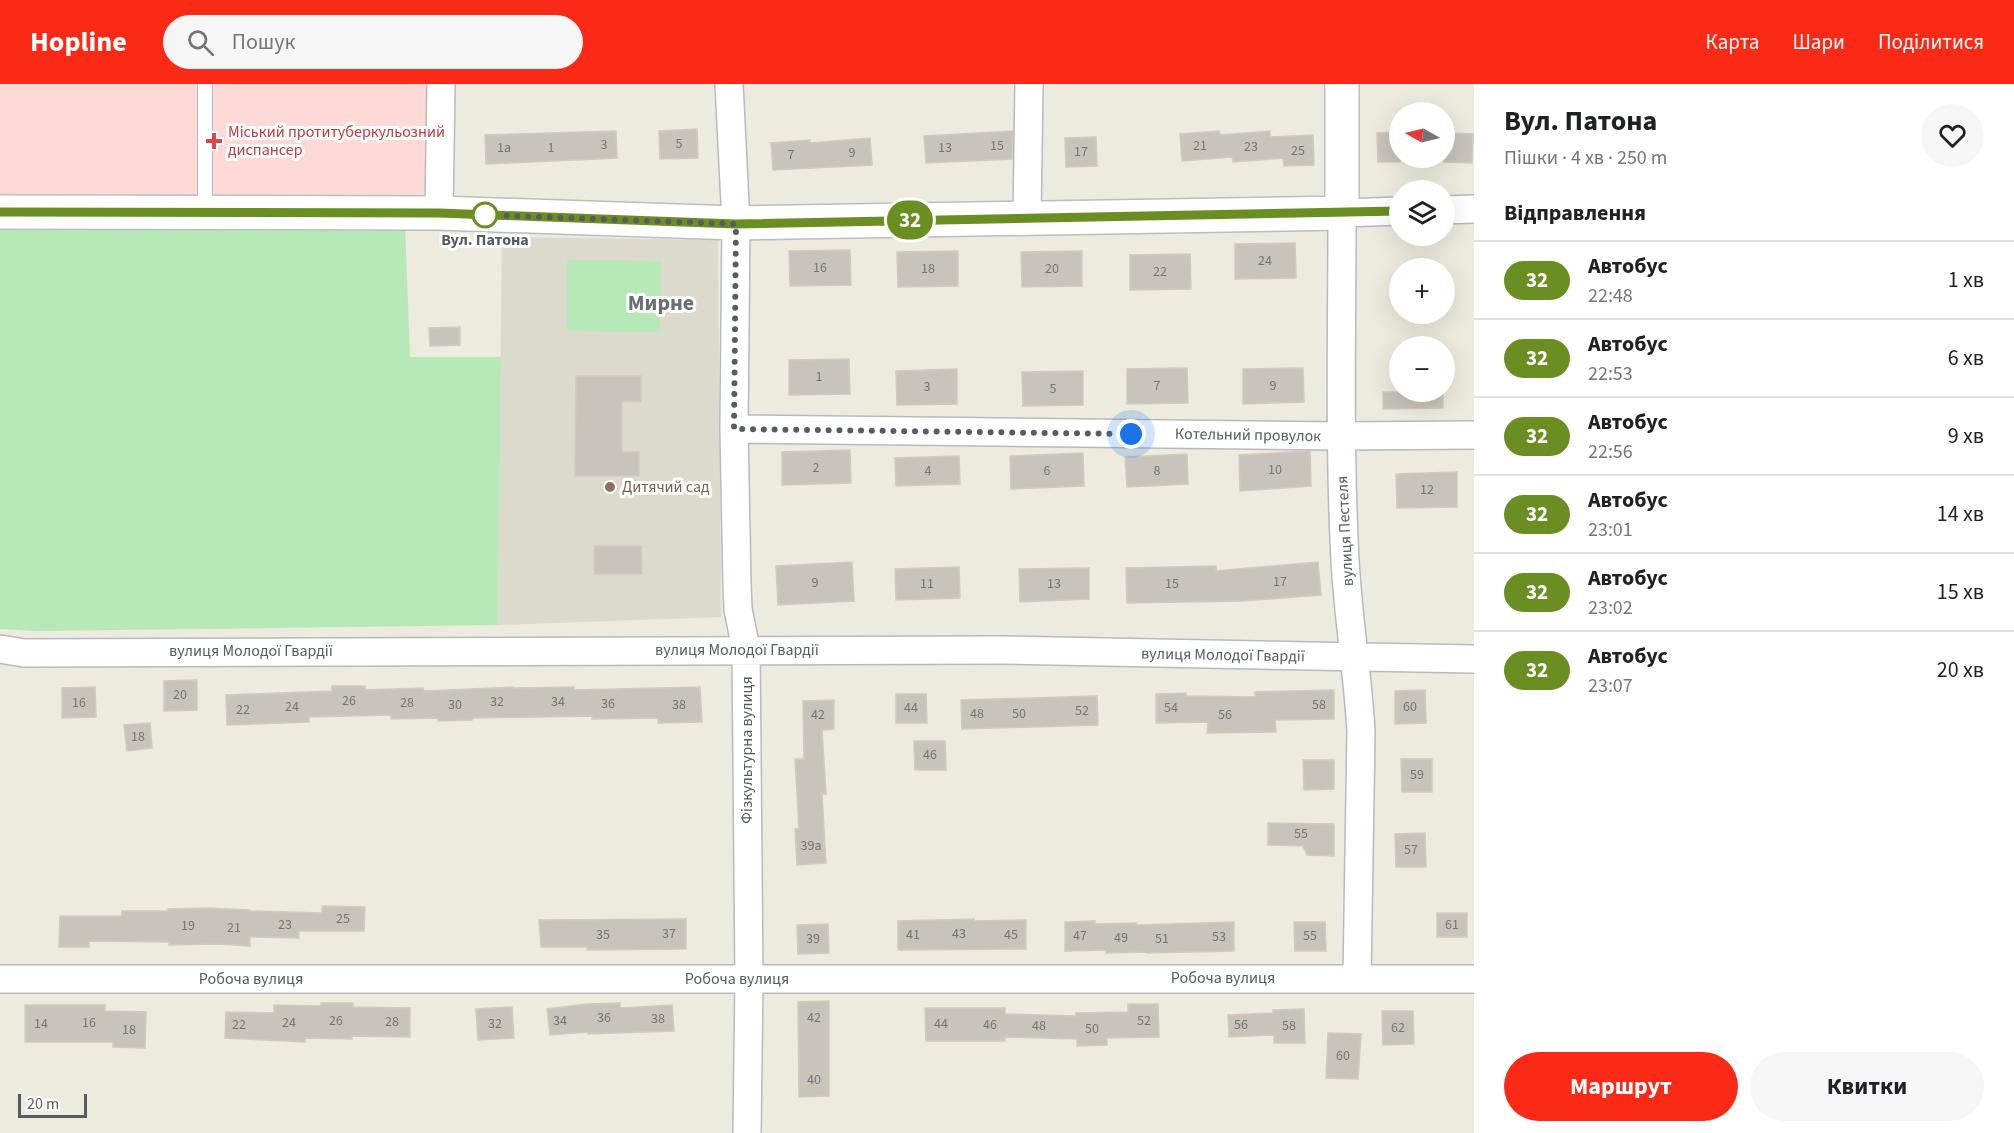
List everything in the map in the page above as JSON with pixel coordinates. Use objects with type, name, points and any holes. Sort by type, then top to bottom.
[{"type":"street","points":[[439,213],[441,84]]},
{"type":"street","name":"Фізкультурна вулиця","points":[[729,84],[736,224],[734,429],[736,584],[738,609],[746,649],[749,979],[747,1133]]},
{"type":"street","points":[[1027,218],[1029,84]]},
{"type":"street","name":"вулиця Пестеля","points":[[1342,84],[1341,436],[1345,560],[1361,732],[1357,978]]},
{"type":"street","points":[[1455,210],[1474,209]]},
{"type":"street","points":[[0,212],[439,213],[736,224],[1389,211]]},
{"type":"street","name":"Котельний провулок","points":[[734,429],[1341,436],[1474,435]]},
{"type":"street","name":"вулиця Молодої Гвардії","points":[[0,649],[24,652],[1000,650],[1474,659]]},
{"type":"street","name":"Робоча вулиця","points":[[0,979],[1474,979]]},
{"type":"lane","points":[[205,84],[205,213]]},
{"type":"shaded area","name":"Міський протитуберкульозний диспансер","points":[[0,84],[428,84],[426,198],[0,199]]},
{"type":"shaded area","name":"Дитячий сад","points":[[502,237],[718,240],[721,617],[498,625]]},
{"type":"green space","points":[[0,221],[405,224],[410,357],[501,357],[498,625],[34,631],[0,629]]},
{"type":"green space","points":[[567,260],[661,261],[660,332],[567,331]]},
{"type":"building","points":[[697,129],[698,158],[660,159],[659,131]]},
{"type":"building","points":[[616,131],[617,158],[486,164],[485,135]]},
{"type":"building","points":[[1013,131],[1012,159],[926,163],[924,136]]},
{"type":"building","points":[[1219,131],[1220,135],[1270,131],[1270,137],[1313,135],[1314,165],[1284,166],[1283,158],[1233,162],[1232,157],[1182,161],[1180,134]]},
{"type":"building","points":[[1389,132],[1389,162],[1378,162],[1377,133]]},
{"type":"building","points":[[1455,133],[1473,134],[1472,163],[1455,162]]},
{"type":"building","points":[[1096,137],[1097,166],[1066,167],[1065,138]]},
{"type":"building","points":[[870,138],[872,165],[773,170],[771,143],[810,140],[810,143]]},
{"type":"building","points":[[1295,243],[1296,278],[1235,279],[1235,244]]},
{"type":"building","points":[[850,250],[851,285],[790,286],[789,251]]},
{"type":"building","points":[[958,251],[958,286],[898,287],[897,252]]},
{"type":"building","points":[[1082,251],[1082,286],[1022,287],[1021,252]]},
{"type":"building","points":[[1190,254],[1191,289],[1130,290],[1130,255]]},
{"type":"building","points":[[460,327],[460,345],[430,346],[429,328]]},
{"type":"building","points":[[849,359],[850,394],[789,395],[789,360]]},
{"type":"building","points":[[1187,368],[1188,403],[1127,404],[1127,369]]},
{"type":"building","points":[[1303,368],[1304,402],[1243,404],[1243,369]]},
{"type":"building","points":[[957,369],[957,404],[897,405],[896,371]]},
{"type":"building","points":[[1083,371],[1083,405],[1023,406],[1022,372]]},
{"type":"building","points":[[576,376],[641,376],[641,402],[622,401],[622,452],[639,452],[639,476],[575,476]]},
{"type":"building","points":[[1383,392],[1389,392],[1389,402],[1443,402],[1443,408],[1383,409]]},
{"type":"building","points":[[850,450],[851,483],[782,485],[782,452]]},
{"type":"building","points":[[1310,451],[1311,486],[1240,491],[1239,455]]},
{"type":"building","points":[[1083,453],[1084,486],[1011,489],[1010,456]]},
{"type":"building","points":[[1187,454],[1188,484],[1127,487],[1125,457]]},
{"type":"building","points":[[959,456],[960,484],[896,486],[895,458]]},
{"type":"building","points":[[1457,472],[1457,507],[1397,508],[1396,474]]},
{"type":"building","points":[[594,546],[641,546],[642,574],[594,574]]},
{"type":"building","points":[[852,562],[854,601],[778,605],[776,566]]},
{"type":"building","points":[[1318,562],[1321,595],[1242,601],[1127,603],[1126,568],[1216,566],[1216,571]]},
{"type":"building","points":[[959,567],[960,598],[896,600],[895,569]]},
{"type":"building","points":[[1089,568],[1089,599],[1020,602],[1019,569]]},
{"type":"building","points":[[197,680],[197,710],[164,711],[164,681]]},
{"type":"building","points":[[332,686],[365,686],[365,690],[423,688],[424,691],[513,687],[574,687],[574,690],[700,687],[702,722],[658,723],[658,718],[592,719],[592,716],[472,718],[472,720],[438,721],[438,718],[391,719],[391,715],[309,717],[309,722],[227,725],[226,695],[332,691]]},
{"type":"building","points":[[95,687],[96,717],[62,718],[62,688]]},
{"type":"building","points":[[1334,690],[1334,719],[1275,720],[1276,732],[1207,733],[1208,722],[1156,723],[1156,694],[1186,693],[1186,696],[1255,697],[1255,692]]},
{"type":"building","points":[[1425,690],[1426,723],[1395,724],[1395,691]]},
{"type":"building","points":[[896,694],[926,694],[927,723],[896,723]]},
{"type":"building","points":[[1097,696],[1098,725],[962,729],[961,700]]},
{"type":"building","points":[[834,700],[834,729],[822,730],[826,794],[822,794],[826,863],[797,865],[795,829],[799,829],[795,759],[804,759],[803,701]]},
{"type":"building","points":[[150,723],[152,748],[127,751],[124,725]]},
{"type":"building","points":[[914,741],[945,741],[946,770],[915,770]]},
{"type":"building","points":[[1401,759],[1432,759],[1432,792],[1402,792]]},
{"type":"building","points":[[1303,760],[1334,760],[1334,789],[1304,790]]},
{"type":"building","points":[[1268,823],[1334,824],[1334,856],[1307,855],[1303,846],[1268,845]]},
{"type":"building","points":[[1425,833],[1426,867],[1396,867],[1395,834]]},
{"type":"building","points":[[322,906],[365,907],[364,931],[299,931],[299,938],[250,937],[250,946],[89,941],[89,947],[59,947],[60,916],[122,916],[122,911],[207,908],[322,913]]},
{"type":"building","points":[[1437,913],[1467,913],[1467,937],[1437,937]]},
{"type":"building","points":[[686,919],[686,949],[587,950],[587,947],[541,947],[539,920]]},
{"type":"building","points":[[974,919],[974,921],[1026,920],[1026,949],[898,950],[898,921]]},
{"type":"building","points":[[1095,921],[1095,924],[1136,923],[1136,925],[1234,922],[1234,951],[1106,953],[1106,950],[1065,951],[1065,922]]},
{"type":"building","points":[[1294,922],[1325,922],[1326,951],[1295,951]]},
{"type":"building","points":[[828,924],[829,953],[798,954],[797,925]]},
{"type":"building","points":[[829,1001],[829,1096],[799,1097],[798,1002]]},
{"type":"building","points":[[321,1003],[353,1003],[353,1007],[410,1008],[410,1037],[305,1038],[305,1042],[225,1038],[226,1012],[274,1013],[274,1005],[321,1006]]},
{"type":"building","points":[[620,1003],[620,1008],[672,1005],[674,1031],[550,1035],[547,1009]]},
{"type":"building","points":[[1128,1004],[1158,1004],[1159,1037],[1107,1038],[1107,1045],[1077,1046],[1077,1039],[1005,1037],[1005,1041],[926,1041],[925,1008],[1005,1008],[1005,1014],[1076,1016],[1076,1013],[1128,1012]]},
{"type":"building","points":[[25,1005],[105,1005],[105,1011],[146,1012],[145,1048],[113,1047],[113,1042],[25,1042]]},
{"type":"building","points":[[512,1007],[514,1038],[478,1040],[476,1009]]},
{"type":"building","points":[[1304,1009],[1305,1043],[1274,1043],[1274,1035],[1229,1037],[1228,1015]]},
{"type":"building","points":[[1382,1011],[1413,1011],[1414,1044],[1383,1045]]},
{"type":"building","points":[[1328,1033],[1361,1034],[1358,1079],[1326,1078]]},
{"type":"bus line","name":"32","points":[[0,212],[439,213],[736,224],[1389,211]]},
{"type":"place","name":"Міський протитуберкульозний диспансер","points":[[214,141]]},
{"type":"place","name":"Вул. Патона","points":[[485,215]]},
{"type":"place","name":"Дитячий сад","points":[[610,487]]},
{"type":"district","name":"Мирне","points":[[661,303]]},
{"type":"route","points":[[485,215],[736,224],[734,429],[1131,434]]}]
